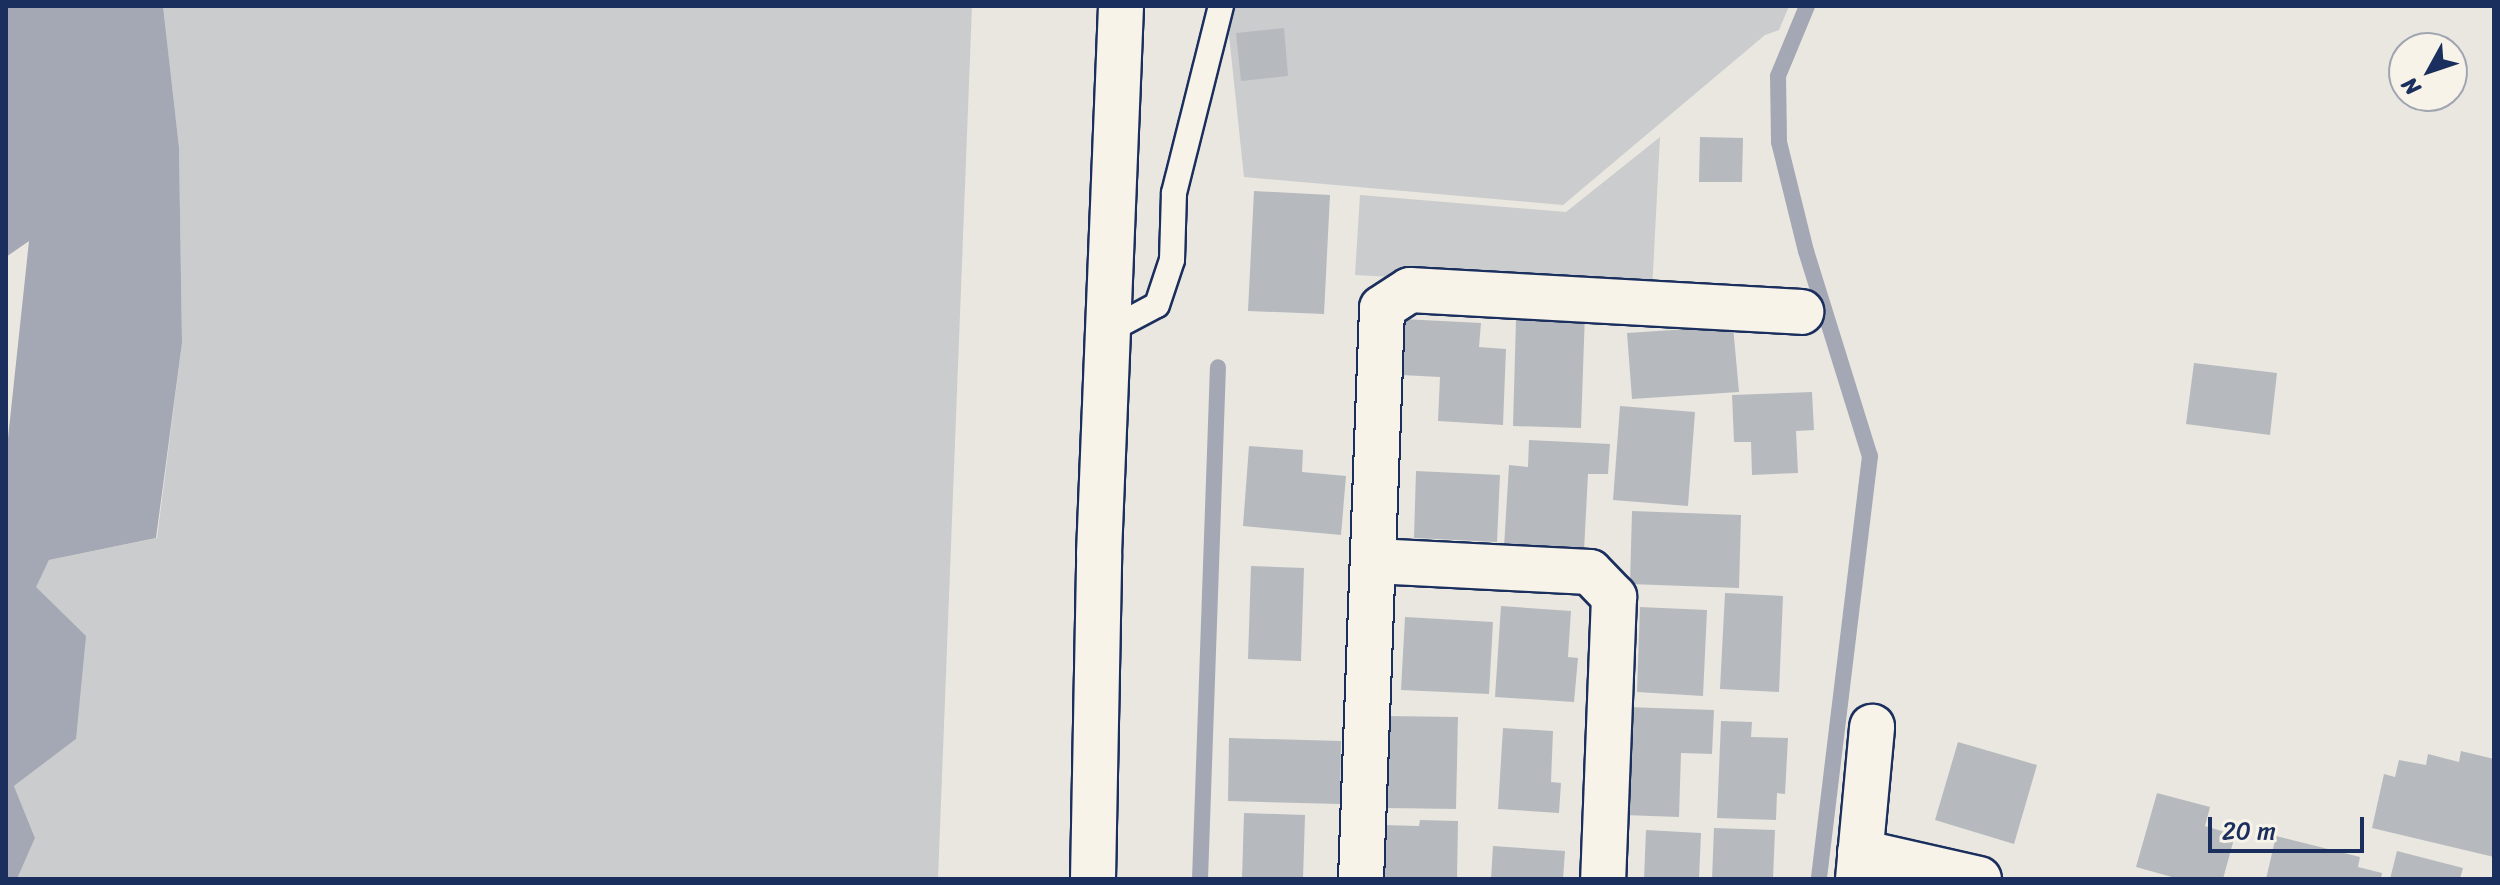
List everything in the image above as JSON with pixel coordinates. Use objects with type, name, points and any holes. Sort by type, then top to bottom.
[{"type":"street","points":[[1093,879],[1108,331],[1121,6]]},
{"type":"street","points":[[1361,879],[1382,308],[1410,290],[1801,312]]},
{"type":"street","points":[[1374,561],[1590,572],[1614,597],[1603,879]]},
{"type":"street","points":[[1872,727],[1859,866],[1979,879]]},
{"type":"lane","points":[[1108,331],[1157,305],[1172,260],[1174,193],[1221,6]]},
{"type":"shaded area","points":[[6,6],[163,6],[179,147],[182,343],[156,538],[49,560],[36,587],[86,636],[76,739],[14,786],[35,838],[17,879],[6,879],[6,457],[29,241],[6,257]]},
{"type":"shaded area","points":[[163,6],[972,6],[938,879],[17,879],[35,838],[14,786],[76,739],[35,587],[49,560],[157,538],[182,343],[179,147]]},
{"type":"shaded area","points":[[1233,6],[1789,6],[1779,30],[1765,35],[1563,205],[1244,177],[1229,35]]},
{"type":"shaded area","points":[[1660,137],[1652,291],[1355,275],[1360,195],[1566,212]]},
{"type":"building","points":[[1284,28],[1288,76],[1241,81],[1236,33]]},
{"type":"building","points":[[1700,137],[1743,138],[1742,182],[1699,182]]},
{"type":"building","points":[[1254,191],[1330,195],[1324,314],[1248,311]]},
{"type":"building","points":[[1552,310],[1585,312],[1581,428],[1513,426],[1516,319],[1552,321]]},
{"type":"building","points":[[1403,319],[1481,323],[1479,347],[1506,349],[1503,425],[1438,421],[1440,377],[1401,375]]},
{"type":"building","points":[[1733,326],[1739,392],[1632,399],[1627,333]]},
{"type":"building","points":[[2194,363],[2277,373],[2270,435],[2186,424]]},
{"type":"building","points":[[1812,392],[1814,430],[1796,431],[1798,473],[1752,475],[1751,442],[1734,442],[1732,395]]},
{"type":"building","points":[[1620,406],[1695,412],[1688,506],[1613,500]]},
{"type":"building","points":[[1529,440],[1610,444],[1608,474],[1588,474],[1584,551],[1504,547],[1509,465],[1528,467]]},
{"type":"building","points":[[1249,446],[1303,450],[1302,472],[1346,476],[1341,535],[1243,526]]},
{"type":"building","points":[[1416,471],[1500,475],[1497,542],[1414,538]]},
{"type":"building","points":[[1632,511],[1741,515],[1739,588],[1630,584]]},
{"type":"building","points":[[1251,566],[1304,568],[1301,661],[1248,659]]},
{"type":"building","points":[[1725,593],[1783,596],[1779,692],[1720,689]]},
{"type":"building","points":[[1501,606],[1571,611],[1568,657],[1578,658],[1574,702],[1495,697]]},
{"type":"building","points":[[1640,607],[1707,610],[1703,696],[1637,692]]},
{"type":"building","points":[[1405,617],[1493,622],[1489,694],[1401,690]]},
{"type":"building","points":[[1626,707],[1714,710],[1712,754],[1681,753],[1679,817],[1623,815]]},
{"type":"building","points":[[1387,716],[1458,717],[1456,809],[1386,808]]},
{"type":"building","points":[[1721,721],[1752,722],[1751,737],[1788,738],[1785,794],[1777,793],[1776,820],[1717,818]]},
{"type":"building","points":[[1503,728],[1553,731],[1551,782],[1561,783],[1559,813],[1498,809]]},
{"type":"building","points":[[1229,738],[1341,741],[1340,804],[1228,801]]},
{"type":"building","points":[[1958,742],[2037,765],[2014,844],[1935,820]]},
{"type":"building","points":[[2461,751],[2494,759],[2494,857],[2372,828],[2384,774],[2395,777],[2399,760],[2426,765],[2428,754],[2459,762]]},
{"type":"building","points":[[2157,793],[2210,807],[2205,826],[2235,835],[2223,879],[2179,879],[2136,867]]},
{"type":"building","points":[[1244,813],[1305,815],[1303,879],[1242,879]]},
{"type":"building","points":[[1420,820],[1458,821],[1457,879],[1380,879],[1382,825],[1419,826]]},
{"type":"building","points":[[1714,828],[1775,830],[1773,879],[1712,879]]},
{"type":"building","points":[[1646,830],[1701,833],[1699,879],[1644,879]]},
{"type":"building","points":[[2276,836],[2360,857],[2358,867],[2382,873],[2381,879],[2266,879]]},
{"type":"building","points":[[1493,846],[1565,851],[1563,879],[1491,879]]},
{"type":"building","points":[[2397,851],[2463,868],[2460,879],[2390,879]]},
{"type":"waterway","points":[[1807,6],[1778,76],[1779,142],[1806,251],[1870,456],[1819,879]]},
{"type":"waterway","points":[[1200,879],[1218,367]]}]
